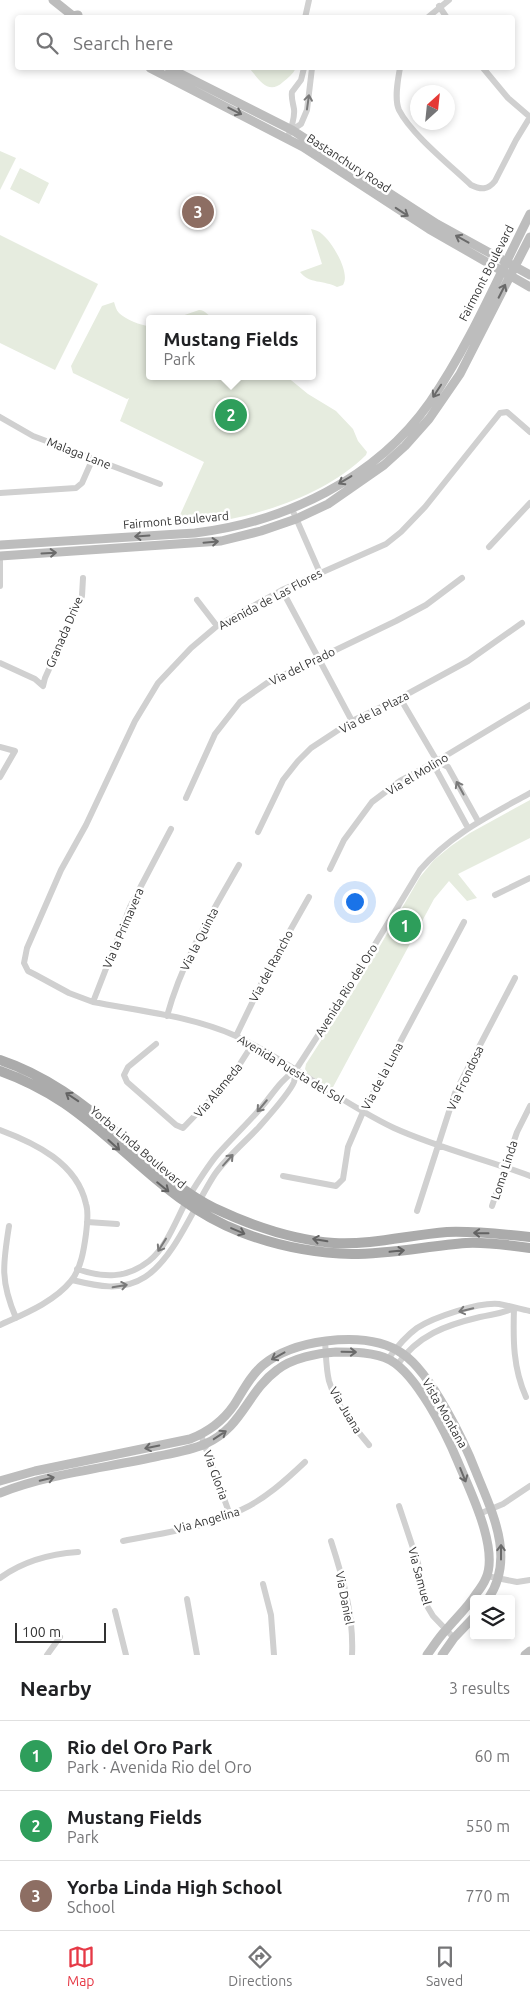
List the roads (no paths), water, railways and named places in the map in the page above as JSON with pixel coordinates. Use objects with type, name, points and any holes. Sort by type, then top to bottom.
[{"type":"main road","points":[[46,0],[64,15]]},
{"type":"main road","points":[[53,0],[72,15]]},
{"type":"main road","points":[[60,0],[79,15]]},
{"type":"main road","name":"Bastanchury Road","points":[[154,70],[289,134]]},
{"type":"main road","name":"Bastanchury Road","points":[[173,70],[289,134],[504,265],[530,275]]},
{"type":"main road","name":"Fairmont Boulevard","points":[[0,545],[204,532],[239,526],[292,509],[356,473],[378,457],[408,428],[429,403],[462,349],[530,214]]},
{"type":"main road","name":"Fairmont Boulevard","points":[[0,556],[221,541],[261,531],[296,519],[328,504],[384,465],[405,446],[429,419],[452,388],[530,237]]},
{"type":"main road","name":"Bastanchury Road","points":[[513,270],[530,287]]},
{"type":"main road","points":[[462,349],[470,354]]},
{"type":"main road","points":[[378,457],[384,465]]},
{"type":"main road","name":"Yorba Linda Boulevard","points":[[0,1060],[19,1073]]},
{"type":"main road","name":"Yorba Linda Boulevard","points":[[0,1071],[19,1073],[49,1082],[83,1105],[193,1201],[240,1232],[269,1242],[296,1249],[327,1253],[390,1252],[468,1243],[530,1248]]},
{"type":"main road","name":"Yorba Linda Boulevard","points":[[193,1201],[256,1226],[333,1243],[374,1241],[446,1232],[493,1233],[530,1237]]},
{"type":"main road","name":"Vista Montana","points":[[0,1481],[35,1471],[172,1443],[201,1435],[227,1414],[252,1376],[269,1361],[294,1348],[342,1340],[363,1341],[404,1354],[424,1377],[453,1422],[466,1448],[491,1509],[501,1545],[497,1579],[490,1595]]},
{"type":"main road","name":"Vista Montana","points":[[0,1493],[18,1486],[147,1459],[204,1444],[226,1432],[244,1412],[255,1392],[277,1369],[300,1359],[326,1353],[353,1352],[388,1359],[412,1380],[433,1413],[454,1453],[484,1525],[489,1550],[487,1576],[476,1596],[445,1630],[427,1655]]},
{"type":"main road","points":[[442,1655],[454,1638],[470,1621]]},
{"type":"main road","points":[[525,1655],[530,1651]]},
{"type":"street","points":[[306,15],[309,0]]},
{"type":"street","points":[[430,15],[448,0]]},
{"type":"street","points":[[439,6],[445,15]]},
{"type":"street","points":[[289,134],[295,111],[291,96],[303,70]]},
{"type":"street","points":[[289,134],[301,124],[305,116],[312,70]]},
{"type":"street","points":[[400,70],[397,100],[399,110],[428,145],[471,185],[484,188],[490,186],[494,181],[530,117],[508,98],[485,70]]},
{"type":"street","points":[[300,80],[311,82]]},
{"type":"street","name":"Avenida de Las Flores","points":[[24,963],[27,948],[61,870],[86,826],[135,721],[158,683],[191,648],[218,626],[282,590],[386,544],[401,532],[425,507],[500,413],[507,412],[530,432]]},
{"type":"street","name":"Malaga Lane","points":[[0,417],[33,436],[160,484]]},
{"type":"street","points":[[0,493],[76,488],[82,483],[93,458]]},
{"type":"street","points":[[489,547],[530,503]]},
{"type":"street","points":[[292,509],[320,573]]},
{"type":"street","points":[[0,561],[0,586]]},
{"type":"street","name":"Granada Drive","points":[[0,663],[35,680],[43,686],[82,596],[83,578]]},
{"type":"street","name":"Via del Prado","points":[[186,798],[215,734],[240,702],[267,683],[426,605],[462,578]]},
{"type":"street","points":[[282,590],[352,721]]},
{"type":"street","points":[[197,600],[218,626]]},
{"type":"street","name":"Via de la Plaza","points":[[258,832],[284,780],[298,761],[311,748],[352,721],[468,662],[522,623]]},
{"type":"street","points":[[400,698],[437,761],[437,771],[468,828]]},
{"type":"street","name":"Via el Molino","points":[[330,869],[344,840],[372,802],[400,781],[530,705]]},
{"type":"street","points":[[0,747],[15,752],[0,777]]},
{"type":"street","points":[[437,761],[448,767],[478,821]]},
{"type":"street","name":"Avenida Rio del Oro","points":[[77,1269],[91,1274],[111,1277],[126,1274],[136,1269],[156,1254],[193,1201],[274,1109],[294,1082],[295,1071],[348,989],[420,870],[434,854],[478,821],[530,793]]},
{"type":"street","name":"Via la Primavera","points":[[92,1002],[130,906],[171,829]]},
{"type":"street","name":"Via la Quinta","points":[[167,1016],[174,990],[190,952],[239,865]]},
{"type":"street","points":[[495,895],[530,878]]},
{"type":"street","name":"Via del Rancho","points":[[236,1036],[270,966],[309,897]]},
{"type":"street","name":"Via de la Luna","points":[[283,1176],[336,1186],[343,1179],[348,1147],[363,1112],[464,922]]},
{"type":"street","name":"Avenida Puesta del Sol","points":[[24,963],[28,970],[34,974],[69,993],[92,1002],[206,1024],[236,1036],[363,1112],[395,1128],[437,1145],[530,1176]]},
{"type":"street","name":"Via Frondosa","points":[[417,1211],[455,1093],[515,978]]},
{"type":"street","name":"Via Alameda","points":[[156,1044],[128,1067],[124,1075],[127,1082],[176,1125],[184,1128],[231,1078],[252,1044]]},
{"type":"street","name":"Avenida Rio del Oro","points":[[72,1280],[111,1288],[131,1284],[145,1277],[159,1266],[169,1252],[217,1156],[260,1110],[286,1076],[295,1071]]},
{"type":"street","name":"Loma Linda","points":[[492,1206],[504,1166],[517,1132],[530,1106]]},
{"type":"street","points":[[0,1130],[21,1138],[62,1163],[80,1185],[87,1205],[85,1243],[72,1280],[55,1296],[0,1325]]},
{"type":"street","points":[[87,1222],[117,1224]]},
{"type":"street","points":[[9,1226],[2,1270],[4,1291],[16,1318]]},
{"type":"street","points":[[388,1359],[416,1329],[452,1314],[485,1305],[499,1304],[530,1311]]},
{"type":"street","points":[[397,1365],[404,1354],[420,1340],[440,1328],[486,1316],[500,1315],[514,1308]]},
{"type":"street","points":[[514,1308],[513,1339],[515,1359],[519,1381],[526,1398]]},
{"type":"street","name":"Via Juana","points":[[325,1342],[330,1382],[341,1406],[369,1445]]},
{"type":"street","name":"Via Gloria","points":[[201,1435],[230,1515]]},
{"type":"street","name":"Via Angelina","points":[[123,1541],[195,1526],[230,1515],[255,1503],[305,1462]]},
{"type":"street","points":[[479,1514],[516,1496],[530,1486]]},
{"type":"street","name":"Via Samuel","points":[[399,1506],[418,1563],[427,1606],[445,1630],[454,1638]]},
{"type":"street","name":"Via Daniel","points":[[331,1541],[350,1611],[352,1655]]},
{"type":"street","points":[[0,1578],[16,1568],[38,1559],[57,1553],[78,1552]]},
{"type":"street","points":[[487,1576],[517,1582],[530,1580]]},
{"type":"street","points":[[264,1584],[271,1615],[274,1655]]},
{"type":"street","points":[[187,1599],[197,1655]]},
{"type":"street","points":[[115,1611],[126,1655]]},
{"type":"street","points":[[47,1655],[60,1636]]},
{"type":"place","name":"Yorba Linda High School","points":[[198,212]]},
{"type":"place","name":"Mustang Fields","points":[[231,415]]},
{"type":"place","name":"Rio del Oro Park","points":[[405,926]]}]
